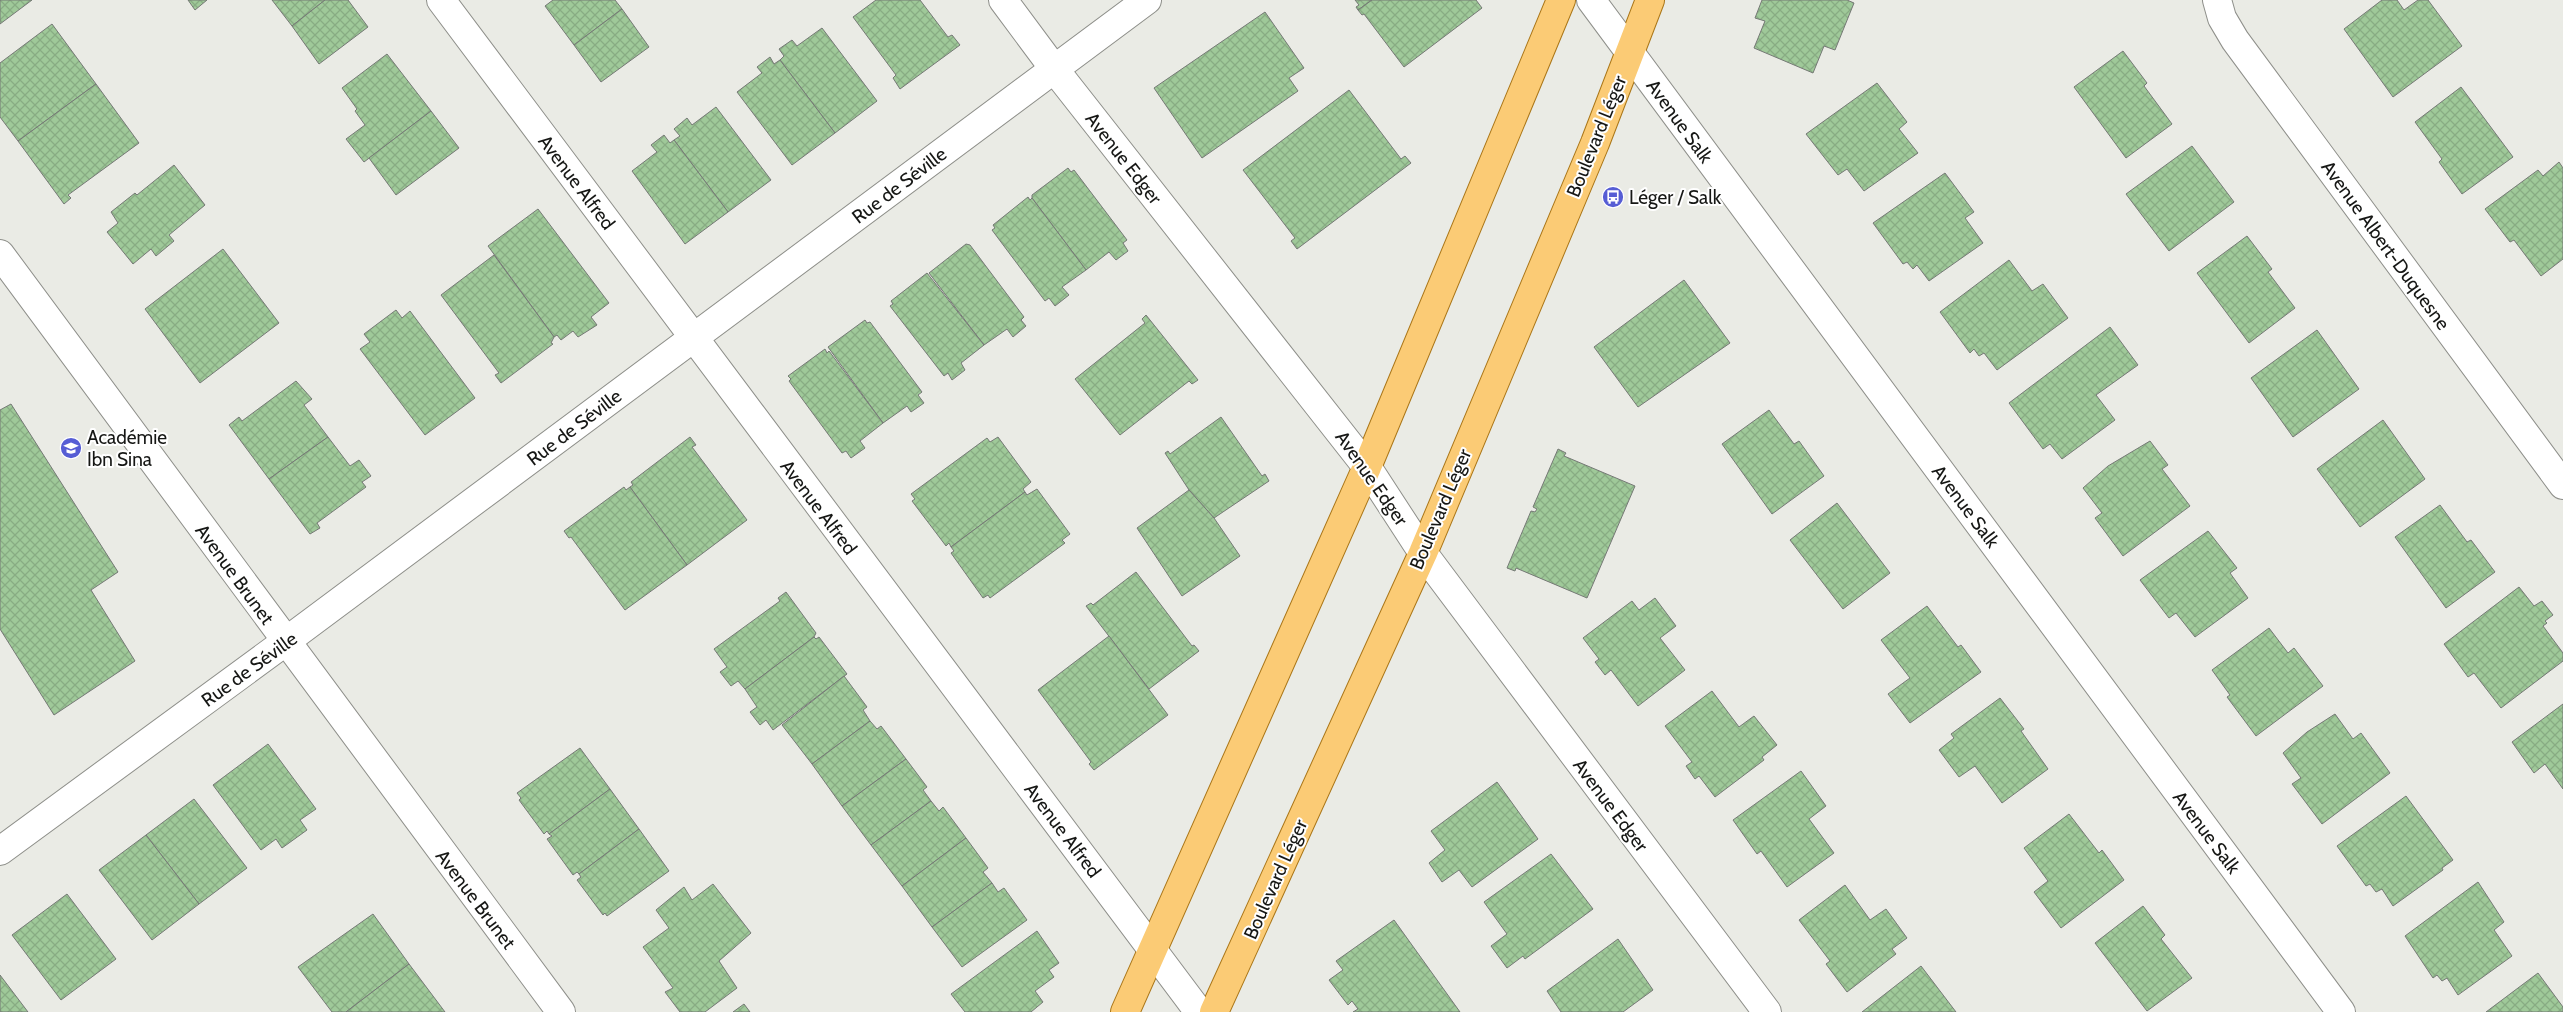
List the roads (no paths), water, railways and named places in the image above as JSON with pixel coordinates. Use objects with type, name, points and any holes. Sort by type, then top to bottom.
[{"type":"main road","points":[[1125,1012],[1367,467],[1561,0]]},
{"type":"main road","name":"Boulevard Léger","points":[[1214,1012],[1422,553],[1595,143],[1650,0]]},
{"type":"street","name":"Avenue Alfred","points":[[441,0],[1199,1012]]},
{"type":"street","name":"Avenue Edger","points":[[1003,0],[1055,70],[1367,467],[1422,553],[1767,1012]]},
{"type":"street","name":"Rue de Séville","points":[[0,852],[1147,0]]},
{"type":"street","name":"Avenue Salk","points":[[1591,0],[2341,1012]]},
{"type":"street","name":"Avenue Albert-Duquesne","points":[[2217,0],[2222,18],[2235,40],[2563,484]]},
{"type":"street","name":"Avenue Brunet","points":[[0,254],[285,642],[561,1012]]},
{"type":"place","name":"Léger / Salk","points":[[1613,197]]},
{"type":"place","name":"Académie Ibn Sina","points":[[71,448]]}]
